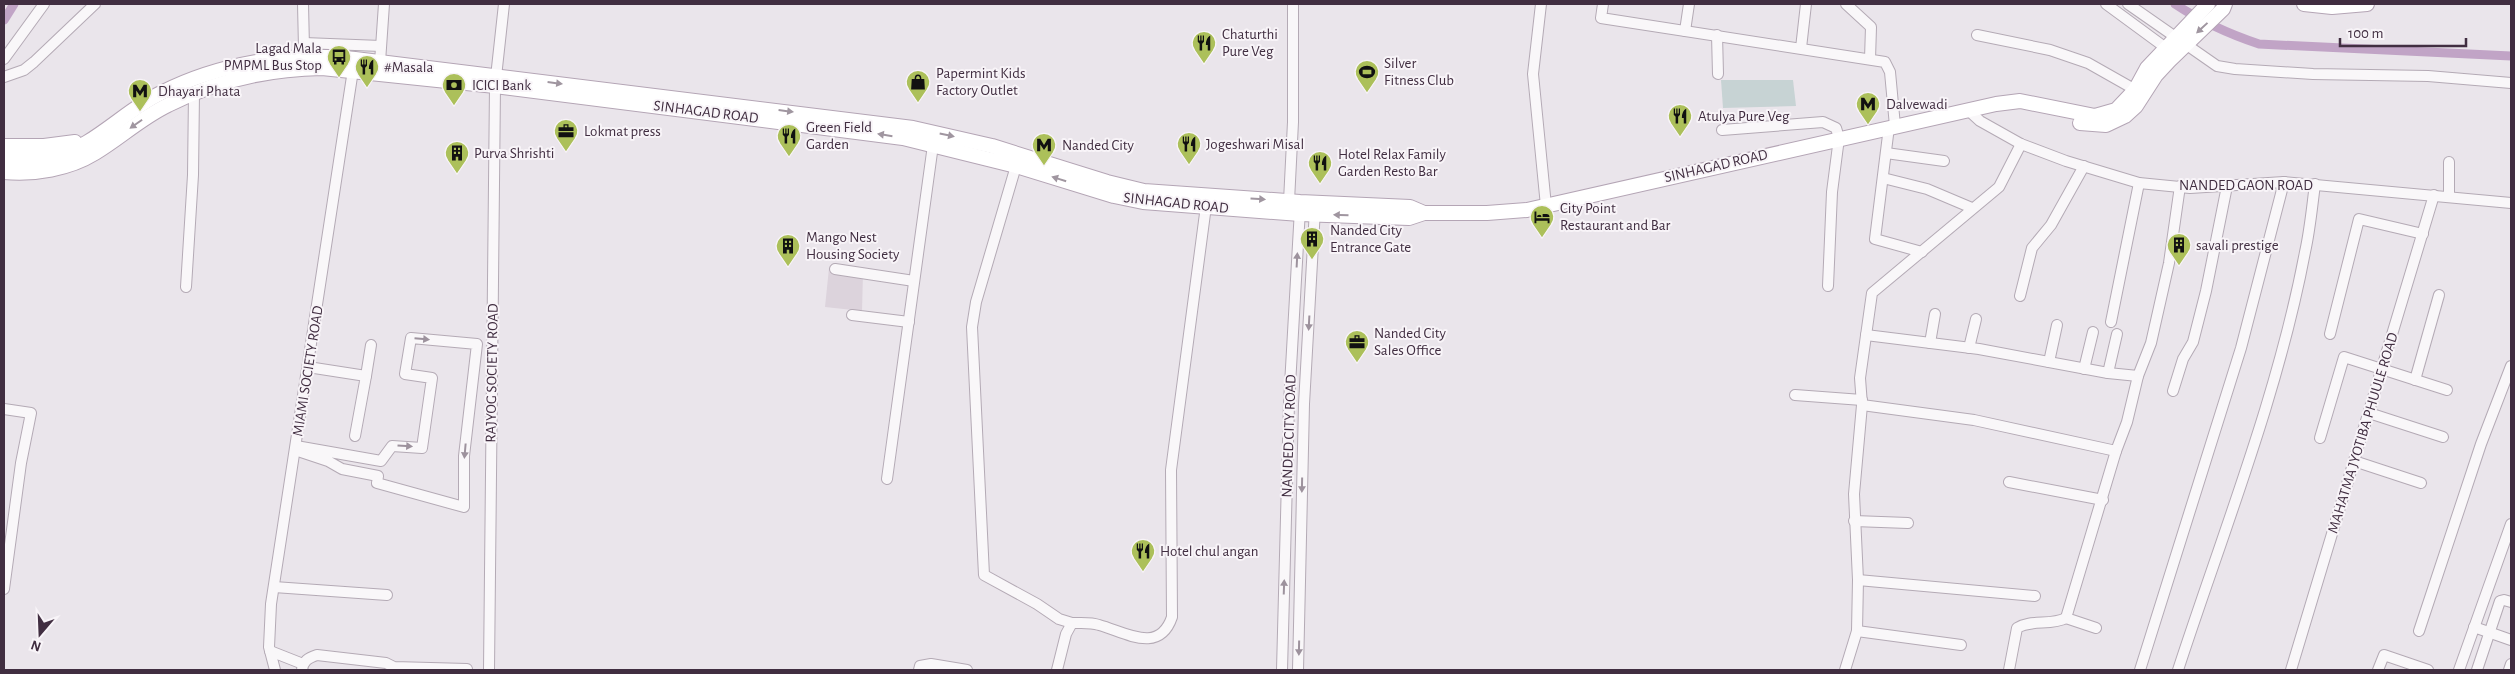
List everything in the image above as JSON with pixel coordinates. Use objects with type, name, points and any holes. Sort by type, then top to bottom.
[{"type":"main road","points":[[2304,4],[2338,7],[2367,4]]},
{"type":"main road","name":"SINHAGAD ROAD","points":[[2181,41],[2204,5]]},
{"type":"main road","name":"SINHAGAD ROAD","points":[[1144,196],[1315,208],[1410,206],[1424,213],[1503,212],[1546,206],[1892,126],[2007,103],[2035,114],[2098,125],[2113,123],[2125,116],[2151,72],[2170,51],[2222,8]]},
{"type":"main road","name":"SINHAGAD ROAD","points":[[95,137],[141,104],[175,86],[304,50],[495,81]]},
{"type":"main road","name":"SINHAGAD ROAD","points":[[5,170],[49,170],[94,154],[149,115],[194,94],[252,75],[322,68],[495,81],[968,140],[1084,181]]},
{"type":"main road","name":"SINHAGAD ROAD","points":[[866,126],[1016,166],[1144,196],[1206,206],[1296,206]]},
{"type":"main road","points":[[4,146],[44,146],[72,143],[95,137]]},
{"type":"main road","points":[[5,170],[31,161],[55,156],[95,137]]},
{"type":"street","points":[[4,59],[44,4]]},
{"type":"street","points":[[4,77],[24,70],[95,4]]},
{"type":"street","points":[[303,4],[304,50],[381,46]]},
{"type":"street","points":[[380,62],[384,4]]},
{"type":"street","name":"RAJYOG SOCIETY ROAD","points":[[488,670],[495,81],[504,4]]},
{"type":"street","name":"NANDED CITY ROAD","points":[[1282,670],[1296,206],[1293,122],[1294,4]]},
{"type":"street","points":[[1541,4],[1533,74],[1546,206]]},
{"type":"street","points":[[1603,4],[1600,18],[1885,62],[1890,72],[1892,126],[1886,153],[1876,239],[1922,252]]},
{"type":"street","points":[[1685,30],[1689,4]]},
{"type":"street","points":[[1801,48],[1806,4]]},
{"type":"street","points":[[1846,4],[1871,27],[1870,59]]},
{"type":"street","points":[[2106,4],[2170,51]]},
{"type":"street","points":[[2128,4],[2217,66],[2313,74],[2428,76],[2511,83]]},
{"type":"street","points":[[2204,5],[2222,8]]},
{"type":"street","points":[[1717,35],[1718,74]]},
{"type":"street","points":[[1977,35],[2050,50],[2088,62],[2139,92]]},
{"type":"street","name":"MIAMI SOCIETY ROAD","points":[[275,670],[270,651],[274,587],[353,70]]},
{"type":"street","points":[[186,287],[193,175],[194,94]]},
{"type":"street","name":"NANDED GAON ROAD","points":[[1966,110],[1980,121],[2021,144],[2139,183],[2190,188],[2284,182],[2511,203]]},
{"type":"street","points":[[1722,130],[1823,122],[1836,128],[1839,138],[1832,192],[1828,286]]},
{"type":"street","points":[[1845,670],[1857,631],[1858,580],[1854,494],[1862,402],[1860,378],[1872,293],[1999,187],[2021,144]]},
{"type":"street","points":[[887,479],[933,145]]},
{"type":"street","points":[[1886,153],[1944,161]]},
{"type":"street","points":[[2448,196],[2449,162]]},
{"type":"street","points":[[1016,166],[976,302],[972,328],[984,576],[1037,604],[1059,619],[1072,623],[1098,624],[1144,639],[1153,639],[1160,635],[1170,622],[1171,470],[1206,206]]},
{"type":"street","points":[[2020,296],[2032,248],[2051,225],[2084,166]]},
{"type":"street","points":[[1883,178],[1927,188],[1972,208]]},
{"type":"street","points":[[2140,670],[2241,348],[2284,182]]},
{"type":"street","points":[[2111,322],[2139,183]]},
{"type":"street","points":[[2178,670],[2271,387],[2306,251],[2315,184]]},
{"type":"street","points":[[2009,670],[2017,628],[2026,625],[2058,623],[2066,618],[2103,500],[2116,451],[2127,422],[2138,376],[2151,343],[2169,263],[2180,186]]},
{"type":"street","points":[[2173,391],[2183,359],[2193,342],[2206,291],[2227,186]]},
{"type":"street","name":"MAHATMA JYOTIBA PHUULE ROAD","points":[[2291,670],[2434,195]]},
{"type":"street","name":"NANDED CITY ROAD","points":[[1298,670],[1305,386],[1315,208]]},
{"type":"street","points":[[2330,334],[2359,218],[2423,234]]},
{"type":"street","points":[[835,269],[914,281]]},
{"type":"street","points":[[2415,380],[2439,295]]},
{"type":"street","points":[[1930,343],[1935,314]]},
{"type":"street","points":[[852,316],[909,322]]},
{"type":"street","points":[[1970,348],[1976,319]]},
{"type":"street","points":[[2049,362],[2057,324]]},
{"type":"street","points":[[2084,369],[2093,332]]},
{"type":"street","points":[[2108,373],[2117,334]]},
{"type":"street","points":[[1866,335],[1970,348],[2084,369],[2138,376]]},
{"type":"street","points":[[411,338],[477,344],[464,456],[464,508],[377,483],[378,476],[340,468],[296,448],[381,461],[392,446],[422,448],[432,378],[405,374],[411,338]]},
{"type":"street","points":[[355,436],[371,345]]},
{"type":"street","points":[[2320,438],[2344,357],[2447,390]]},
{"type":"street","points":[[2419,631],[2481,444],[2511,366]]},
{"type":"street","points":[[308,367],[366,376]]},
{"type":"street","points":[[1290,385],[1305,386]]},
{"type":"street","points":[[1795,395],[1862,402],[1974,420],[2116,451]]},
{"type":"street","points":[[4,409],[31,413],[20,463],[4,589]]},
{"type":"street","points":[[2369,413],[2443,437]]},
{"type":"street","points":[[340,468],[342,454]]},
{"type":"street","points":[[2354,461],[2421,484]]},
{"type":"street","points":[[2009,482],[2103,500]]},
{"type":"street","points":[[1854,520],[1908,523]]},
{"type":"street","points":[[2459,670],[2511,524]]},
{"type":"street","points":[[1858,580],[2035,596]]},
{"type":"street","points":[[274,587],[387,595]]},
{"type":"street","points":[[2477,670],[2500,601],[2511,602]]},
{"type":"street","points":[[2066,618],[2096,628]]},
{"type":"street","points":[[1057,670],[1066,634],[1072,623]]},
{"type":"street","points":[[2474,627],[2511,640]]},
{"type":"street","points":[[1857,631],[1962,645]]},
{"type":"street","points":[[270,651],[303,667],[309,657],[317,655],[386,663],[394,667],[466,669]]},
{"type":"street","points":[[2378,670],[2384,655],[2428,670]]},
{"type":"street","points":[[919,670],[920,666],[931,664],[967,670]]},
{"type":"street","points":[[2509,670],[2511,664]]},
{"type":"shaded area","points":[[1721,80],[1793,80],[1796,106],[1723,108]]},
{"type":"shaded area","points":[[829,268],[863,273],[862,311],[825,307]]},
{"type":"waterway","points":[[4,20],[14,4]]},
{"type":"waterway","points":[[2175,4],[2216,27],[2259,44],[2511,56]]},
{"type":"place","name":"Chaturthi Pure Veg","points":[[1204,64]]},
{"type":"place","name":"Lagad Mala PMPML Bus Stop","points":[[339,78]]},
{"type":"place","name":"#Masala","points":[[367,88]]},
{"type":"place","name":"Silver Fitness Club","points":[[1367,93]]},
{"type":"place","name":"Papermint Kids Factory Outlet","points":[[918,103]]},
{"type":"place","name":"ICICI Bank","points":[[454,106]]},
{"type":"place","name":"Dhayari Phata","points":[[140,112]]},
{"type":"place","name":"Dalvewadi","points":[[1868,125]]},
{"type":"place","name":"Atulya Pure Veg","points":[[1680,137]]},
{"type":"place","name":"Lokmat press","points":[[566,152]]},
{"type":"place","name":"Green Field Garden","points":[[789,157]]},
{"type":"place","name":"Jogeshwari Misal","points":[[1189,165]]},
{"type":"place","name":"Nanded City","points":[[1044,166]]},
{"type":"place","name":"Purva Shrishti","points":[[457,174]]},
{"type":"place","name":"Hotel Relax Family Garden Resto Bar","points":[[1320,184]]},
{"type":"place","name":"City Point Restaurant and Bar","points":[[1542,238]]},
{"type":"place","name":"Nanded City Entrance Gate","points":[[1312,260]]},
{"type":"place","name":"savali prestige","points":[[2179,266]]},
{"type":"place","name":"Mango Nest Housing Society","points":[[788,267]]},
{"type":"place","name":"Nanded City Sales Office","points":[[1357,363]]},
{"type":"place","name":"Hotel chul angan","points":[[1143,572]]}]
